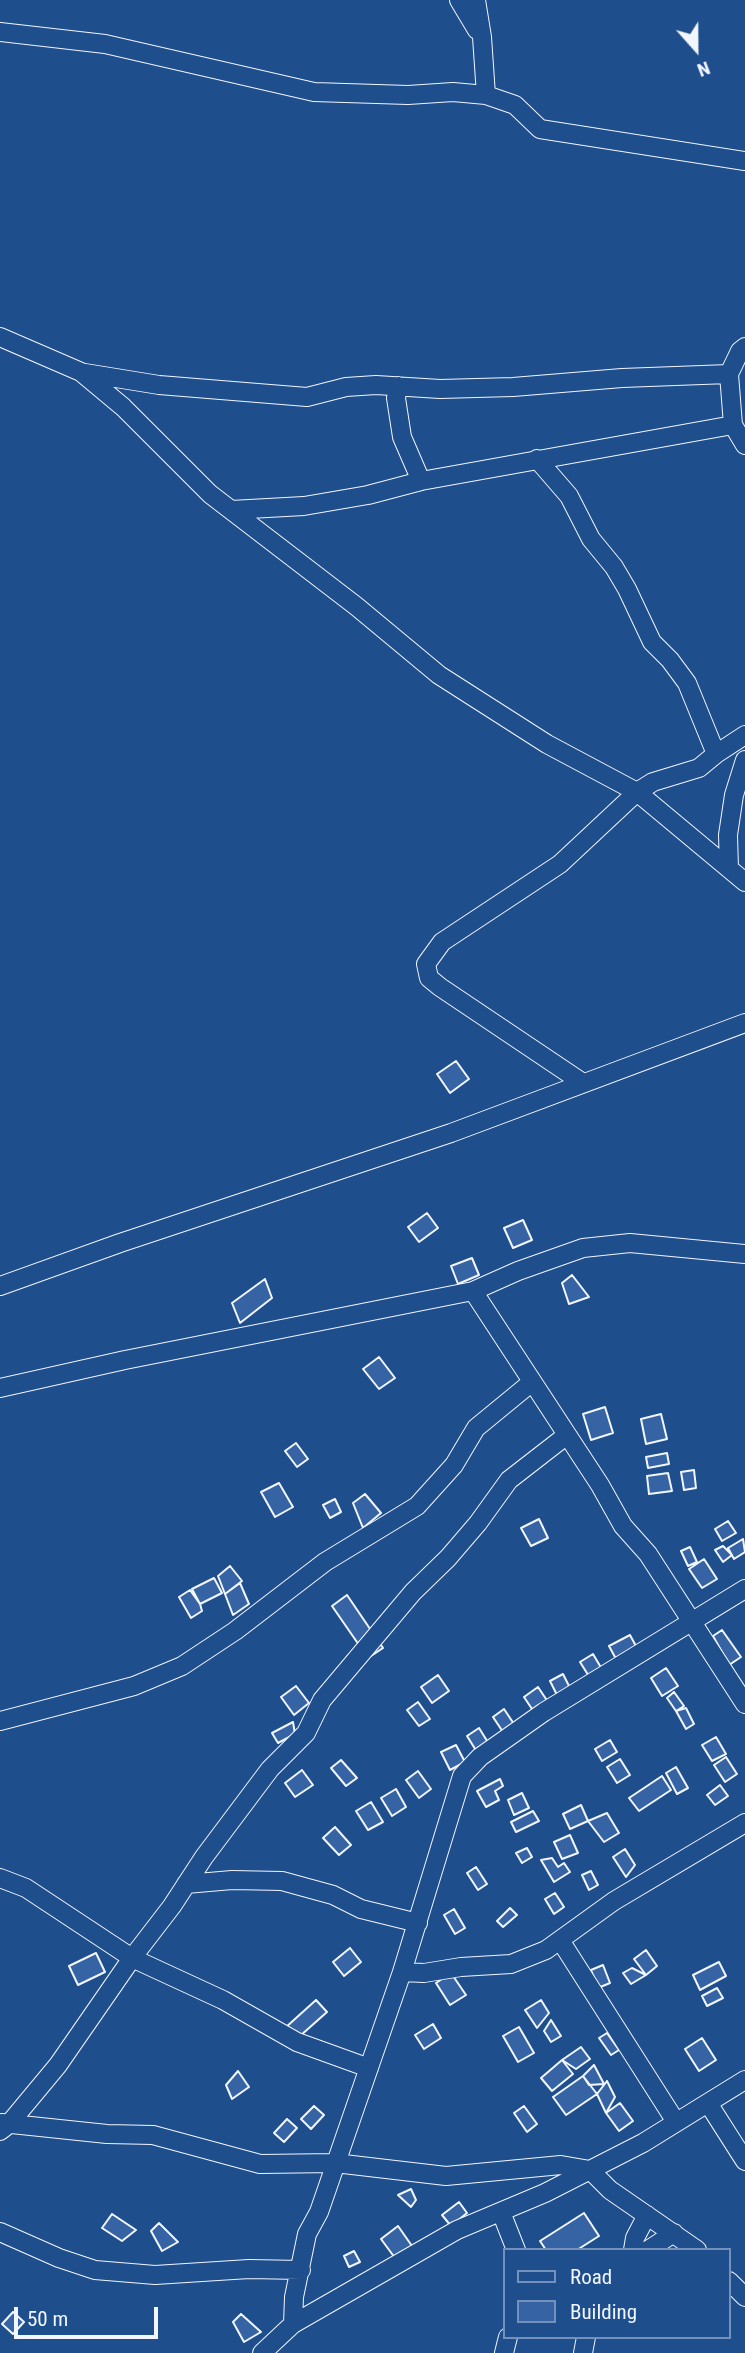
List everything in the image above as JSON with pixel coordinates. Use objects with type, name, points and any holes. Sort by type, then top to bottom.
[{"type":"street","points":[[459,0],[482,37]]},
{"type":"street","points":[[476,0],[486,95]]},
{"type":"street","points":[[0,32],[105,44],[314,92],[396,95],[453,92],[486,95],[514,105],[540,129],[745,161]]},
{"type":"street","points":[[0,337],[81,372],[159,386],[307,397],[346,387],[513,387],[622,378],[729,374]]},
{"type":"street","points":[[745,347],[740,351],[729,374],[733,425],[745,445]]},
{"type":"street","points":[[81,372],[123,407],[210,494],[356,606],[439,676],[547,744],[637,792],[745,882]]},
{"type":"street","points":[[398,386],[396,398],[402,436],[421,481]]},
{"type":"street","points":[[231,510],[304,506],[537,459],[632,445],[733,425]]},
{"type":"street","points":[[537,459],[569,496],[592,539],[614,567],[652,642],[687,683],[716,754]]},
{"type":"street","points":[[583,1083],[440,987],[429,978],[426,964],[442,942],[561,864],[637,792],[653,782],[699,768],[745,735]]},
{"type":"street","points":[[729,868],[728,835],[734,795],[745,760]]},
{"type":"street","points":[[0,1286],[450,1133],[745,1023]]},
{"type":"street","points":[[0,1388],[472,1290],[583,1248],[630,1243],[745,1254]]},
{"type":"street","points":[[472,1290],[600,1485],[623,1526],[648,1554],[745,1704]]},
{"type":"street","points":[[0,1721],[134,1686],[182,1666],[235,1631],[326,1562],[418,1506],[454,1465],[475,1428],[532,1382]]},
{"type":"street","points":[[3,2126],[58,2064],[270,1769],[306,1733],[322,1700],[413,1592],[448,1558],[478,1523],[509,1480],[567,1435]]},
{"type":"street","points":[[293,2325],[294,2297],[307,2234],[319,2212],[402,1972],[450,1808],[462,1776],[480,1757],[544,1713],[745,1589]]},
{"type":"street","points":[[402,1972],[424,1973],[461,1967],[511,1964],[545,1950],[614,1901],[745,1824]]},
{"type":"street","points":[[0,1878],[26,1888],[132,1958],[223,2000],[298,2042],[369,2067]]},
{"type":"street","points":[[186,1884],[232,1880],[282,1881],[333,1895],[361,1909],[418,1923]]},
{"type":"street","points":[[560,1940],[677,2122]]},
{"type":"street","points":[[262,2353],[293,2325],[457,2230],[545,2193],[643,2143],[745,2080]]},
{"type":"street","points":[[708,2103],[745,2161]]},
{"type":"street","points":[[3,2126],[107,2134],[153,2134],[260,2164],[335,2163],[446,2176],[561,2165],[590,2170],[610,2190],[694,2248]]},
{"type":"street","points":[[501,2212],[515,2248]]},
{"type":"street","points":[[633,2248],[635,2238],[647,2215]]},
{"type":"street","points":[[0,2232],[59,2258],[95,2270],[155,2275],[250,2269],[301,2270]]},
{"type":"street","points":[[651,2248],[674,2233]]},
{"type":"building","points":[[456,1061],[469,1079],[450,1093],[437,1074]]},
{"type":"building","points":[[427,1213],[438,1228],[419,1242],[408,1227]]},
{"type":"building","points":[[523,1220],[532,1240],[513,1248],[504,1228]]},
{"type":"building","points":[[472,1258],[479,1275],[458,1284],[451,1266]]},
{"type":"building","points":[[572,1275],[589,1297],[569,1304],[562,1283]]},
{"type":"building","points":[[265,1279],[272,1298],[240,1323],[232,1303]]},
{"type":"building","points":[[379,1357],[395,1378],[379,1389],[363,1369]]},
{"type":"building","points":[[605,1407],[613,1433],[591,1440],[583,1414]]},
{"type":"building","points":[[661,1414],[667,1439],[646,1444],[641,1419]]},
{"type":"building","points":[[296,1443],[308,1459],[297,1467],[285,1451]]},
{"type":"building","points":[[667,1453],[669,1464],[648,1468],[646,1457]]},
{"type":"building","points":[[694,1470],[696,1488],[684,1490],[681,1472]]},
{"type":"building","points":[[668,1473],[672,1491],[649,1494],[647,1476]]},
{"type":"building","points":[[279,1483],[293,1507],[275,1517],[261,1492]]},
{"type":"building","points":[[365,1494],[381,1513],[363,1528],[353,1503]]},
{"type":"building","points":[[335,1499],[341,1512],[330,1518],[323,1505]]},
{"type":"building","points":[[539,1519],[548,1538],[531,1546],[521,1528]]},
{"type":"building","points":[[728,1521],[736,1533],[722,1541],[715,1529]]},
{"type":"building","points":[[743,1539],[745,1552],[734,1559],[728,1548]]},
{"type":"building","points":[[723,1546],[732,1555],[723,1562],[715,1550]]},
{"type":"building","points":[[690,1547],[697,1562],[688,1566],[681,1551]]},
{"type":"building","points":[[704,1559],[717,1579],[702,1588],[689,1569]]},
{"type":"building","points":[[230,1566],[242,1581],[225,1594],[218,1576]]},
{"type":"building","points":[[214,1578],[222,1593],[200,1604],[192,1589]]},
{"type":"building","points":[[240,1583],[249,1604],[233,1615],[225,1594]]},
{"type":"building","points":[[190,1590],[202,1611],[191,1618],[179,1597]]},
{"type":"building","points":[[347,1595],[383,1648],[368,1658],[332,1606]]},
{"type":"building","points":[[722,1630],[741,1657],[729,1665],[713,1636]]},
{"type":"building","points":[[630,1635],[637,1648],[616,1659],[609,1646]]},
{"type":"building","points":[[593,1654],[603,1671],[590,1678],[580,1662]]},
{"type":"building","points":[[666,1668],[678,1686],[662,1696],[651,1678]]},
{"type":"building","points":[[563,1674],[571,1690],[558,1697],[550,1681]]},
{"type":"building","points":[[438,1675],[449,1691],[432,1703],[421,1687]]},
{"type":"building","points":[[296,1686],[309,1703],[294,1715],[281,1697]]},
{"type":"building","points":[[538,1687],[548,1702],[534,1712],[524,1697]]},
{"type":"building","points":[[674,1692],[684,1706],[676,1711],[667,1698]]},
{"type":"building","points":[[418,1702],[430,1719],[419,1726],[407,1710]]},
{"type":"building","points":[[686,1708],[694,1724],[686,1729],[676,1711]]},
{"type":"building","points":[[504,1709],[514,1724],[503,1732],[493,1717]]},
{"type":"building","points":[[293,1722],[295,1734],[278,1743],[272,1733]]},
{"type":"building","points":[[479,1728],[489,1744],[477,1752],[467,1736]]},
{"type":"building","points":[[716,1737],[726,1754],[712,1761],[702,1745]]},
{"type":"building","points":[[610,1740],[617,1752],[602,1761],[595,1749]]},
{"type":"building","points":[[456,1745],[465,1762],[450,1770],[441,1752]]},
{"type":"building","points":[[726,1757],[737,1774],[725,1782],[714,1765]]},
{"type":"building","points":[[620,1759],[630,1775],[617,1783],[607,1767]]},
{"type":"building","points":[[341,1760],[357,1778],[346,1786],[331,1768]]},
{"type":"building","points":[[676,1767],[688,1788],[677,1794],[666,1773]]},
{"type":"building","points":[[302,1770],[313,1785],[295,1797],[285,1783]]},
{"type":"building","points":[[418,1771],[431,1789],[419,1798],[406,1780]]},
{"type":"building","points":[[662,1776],[671,1790],[639,1811],[629,1798]]},
{"type":"building","points":[[500,1779],[503,1786],[495,1791],[499,1800],[486,1807],[477,1791]]},
{"type":"building","points":[[720,1785],[728,1796],[715,1805],[707,1795]]},
{"type":"building","points":[[396,1789],[406,1807],[392,1816],[381,1798]]},
{"type":"building","points":[[522,1793],[529,1808],[514,1815],[508,1800]]},
{"type":"building","points":[[371,1802],[383,1822],[368,1830],[356,1811]]},
{"type":"building","points":[[581,1805],[588,1821],[570,1829],[563,1814]]},
{"type":"building","points":[[533,1811],[539,1821],[516,1832],[511,1822]]},
{"type":"building","points":[[607,1813],[619,1833],[604,1842],[588,1821]]},
{"type":"building","points":[[335,1827],[351,1845],[339,1855],[323,1838]]},
{"type":"building","points":[[570,1835],[578,1853],[562,1859],[554,1842]]},
{"type":"building","points":[[527,1848],[532,1857],[522,1863],[516,1853]]},
{"type":"building","points":[[625,1849],[635,1865],[626,1877],[613,1857]]},
{"type":"building","points":[[552,1858],[558,1867],[564,1863],[570,1872],[554,1882],[541,1860]]},
{"type":"building","points":[[476,1867],[487,1884],[478,1890],[467,1873]]},
{"type":"building","points":[[591,1871],[598,1885],[589,1890],[582,1875]]},
{"type":"building","points":[[555,1893],[564,1907],[554,1914],[545,1899]]},
{"type":"building","points":[[510,1908],[517,1915],[503,1927],[497,1921]]},
{"type":"building","points":[[454,1909],[465,1928],[455,1934],[444,1915]]},
{"type":"building","points":[[350,1948],[361,1962],[344,1976],[333,1962]]},
{"type":"building","points":[[646,1950],[657,1966],[646,1975],[634,1959]]},
{"type":"building","points":[[96,1953],[105,1972],[78,1985],[69,1966]]},
{"type":"building","points":[[719,1962],[726,1976],[700,1990],[693,1975]]},
{"type":"building","points":[[603,1965],[610,1983],[598,1988],[591,1970]]},
{"type":"building","points":[[632,1968],[646,1975],[631,1984],[623,1973]]},
{"type":"building","points":[[451,1973],[466,1995],[450,2005],[436,1983]]},
{"type":"building","points":[[717,1988],[723,1998],[707,2006],[702,1996]]},
{"type":"building","points":[[316,2000],[327,2012],[300,2036],[285,2028]]},
{"type":"building","points":[[541,2000],[549,2013],[537,2028],[525,2010]]},
{"type":"building","points":[[551,2020],[561,2036],[551,2042],[544,2031]]},
{"type":"building","points":[[433,2024],[441,2038],[424,2049],[415,2035]]},
{"type":"building","points":[[519,2027],[534,2053],[518,2062],[503,2036]]},
{"type":"building","points":[[607,2033],[619,2050],[611,2055],[599,2038]]},
{"type":"building","points":[[702,2038],[716,2060],[699,2071],[685,2049]]},
{"type":"building","points":[[581,2047],[590,2059],[576,2069],[562,2060]]},
{"type":"building","points":[[562,2060],[573,2074],[552,2091],[541,2078]]},
{"type":"building","points":[[594,2065],[604,2084],[589,2085],[583,2076]]},
{"type":"building","points":[[238,2071],[249,2087],[232,2099],[226,2085]]},
{"type":"building","points":[[583,2076],[597,2094],[566,2115],[553,2097]]},
{"type":"building","points":[[607,2081],[615,2097],[606,2113],[597,2094]]},
{"type":"building","points":[[620,2103],[633,2121],[619,2131],[606,2113]]},
{"type":"building","points":[[314,2106],[324,2115],[311,2129],[301,2119]]},
{"type":"building","points":[[524,2106],[537,2124],[527,2132],[514,2113]]},
{"type":"building","points":[[287,2119],[297,2128],[284,2142],[274,2133]]},
{"type":"building","points":[[411,2189],[416,2200],[411,2207],[398,2195]]},
{"type":"building","points":[[459,2202],[467,2213],[451,2226],[442,2215]]},
{"type":"building","points":[[584,2213],[599,2236],[580,2248],[545,2248],[540,2241]]},
{"type":"building","points":[[112,2214],[136,2230],[122,2241],[102,2228]]},
{"type":"building","points":[[159,2223],[178,2242],[162,2251],[151,2231]]},
{"type":"building","points":[[398,2226],[412,2246],[395,2258],[381,2239]]},
{"type":"building","points":[[354,2251],[360,2262],[349,2267],[344,2256]]},
{"type":"building","points":[[13,2312],[24,2322],[13,2334],[2,2324]]},
{"type":"building","points":[[241,2314],[261,2332],[244,2342],[233,2322]]}]
